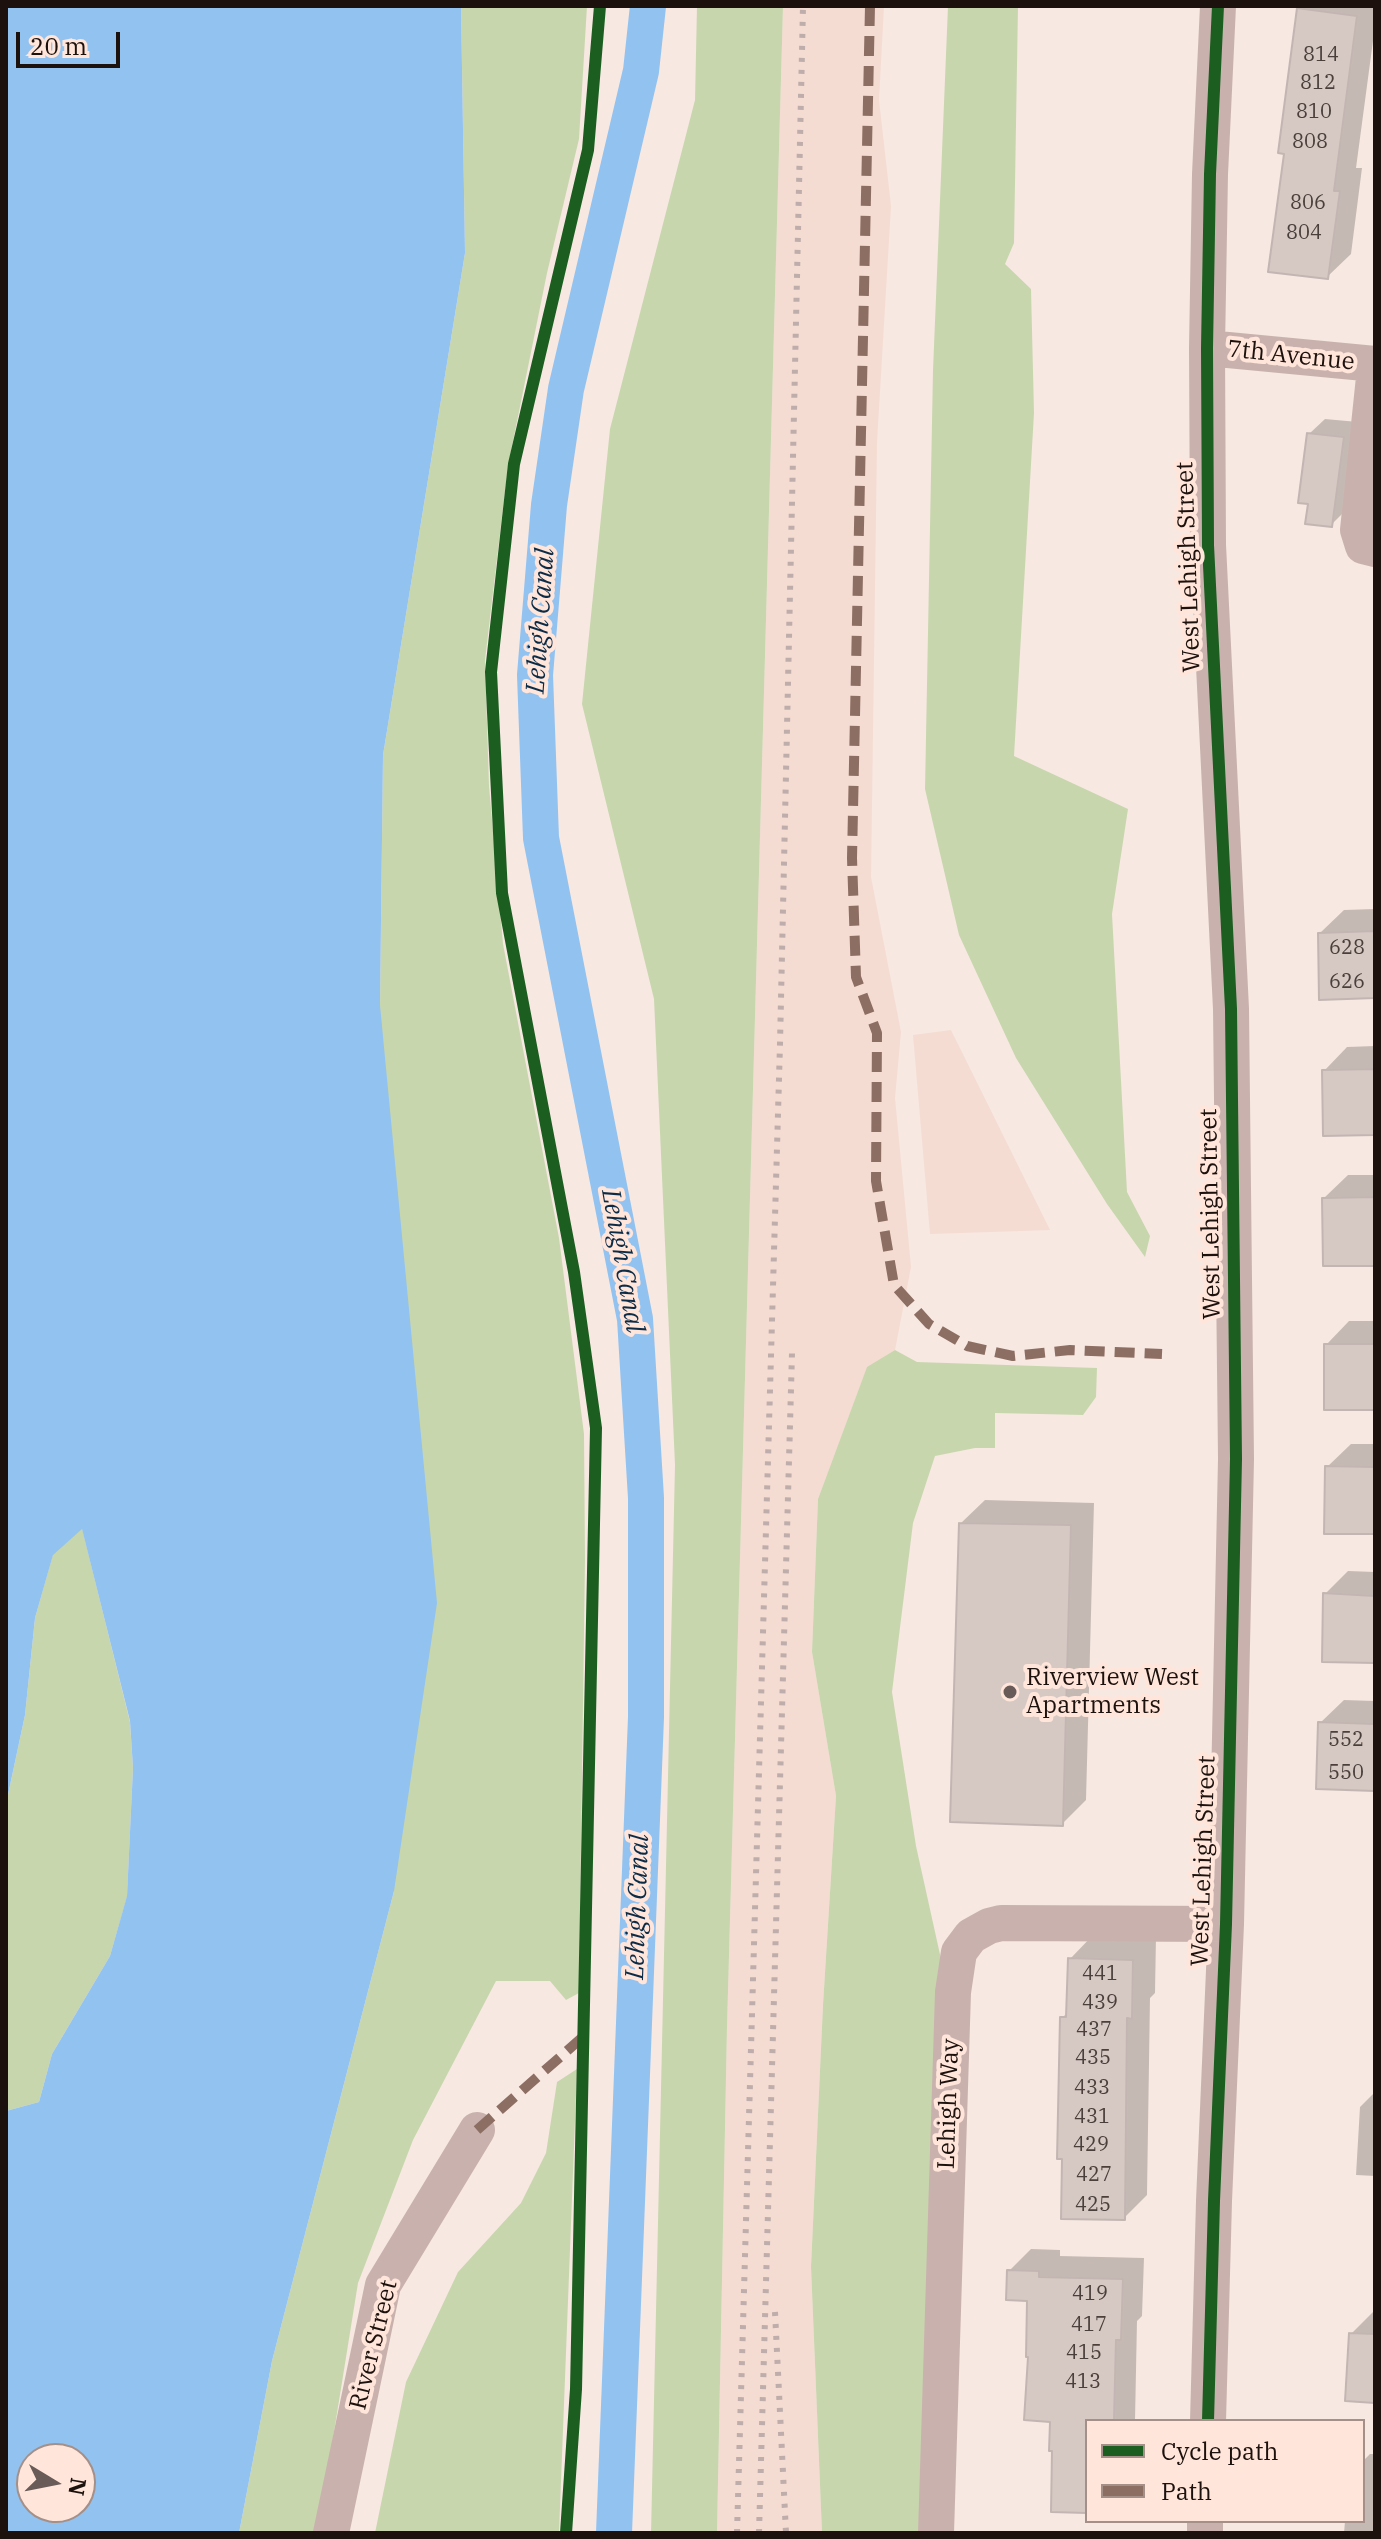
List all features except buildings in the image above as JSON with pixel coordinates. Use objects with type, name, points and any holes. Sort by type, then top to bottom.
[{"type":"street","name":"West Lehigh Street","points":[[1208,2419],[1226,1924],[1236,1459],[1231,1009],[1208,545],[1210,174],[1218,6]]},
{"type":"street","name":"7th Avenue","points":[[1207,348],[1375,366]]},
{"type":"street","points":[[1366,540],[1375,366]]},
{"type":"street","name":"Lehigh Way","points":[[936,2533],[953,1992],[959,1952],[971,1936],[1001,1923],[1226,1924]]},
{"type":"street","name":"River Street","points":[[331,2533],[383,2285],[477,2130]]},
{"type":"shaded area","points":[[783,6],[884,6],[879,100],[891,206],[877,442],[871,877],[901,1032],[895,1098],[911,1267],[895,1350],[867,1368],[818,1499],[812,1652],[836,1796],[811,2267],[822,2533],[717,2533],[727,2027]]},
{"type":"shaded area","points":[[951,1030],[1050,1230],[930,1234],[913,1035]]},
{"type":"green space","points":[[461,6],[587,6],[579,139],[547,273],[508,466],[485,660],[489,786],[503,944],[559,1238],[584,1434],[579,1993],[566,2000],[550,1981],[496,1981],[413,2140],[358,2283],[323,2500],[313,2533],[239,2533],[272,2361],[394,1891],[380,1005],[383,755],[465,253]]},
{"type":"green space","points":[[697,6],[783,6],[727,2027],[717,2533],[651,2533],[675,1465],[654,999],[582,704],[610,429],[695,100]]},
{"type":"green space","points":[[948,6],[1018,6],[1014,243],[1005,264],[1031,289],[1034,413],[1014,756],[1128,809],[1112,914],[1127,1192],[1150,1236],[1145,1257],[1107,1204],[1016,1058],[959,935],[925,789],[933,370]]},
{"type":"green space","points":[[895,1350],[917,1362],[1097,1368],[1096,1397],[1083,1415],[995,1413],[995,1448],[975,1448],[935,1456],[913,1523],[892,1692],[916,1846],[943,1968],[920,2533],[822,2533],[811,2267],[836,1796],[812,1652],[818,1499],[867,1367]]},
{"type":"green space","points":[[82,1528],[130,1722],[133,1768],[127,1897],[110,1956],[52,2054],[39,2102],[6,2111],[6,1804],[25,1715],[35,1618],[53,1554]]},
{"type":"green space","points":[[577,2069],[559,2533],[375,2533],[406,2382],[458,2272],[521,2203],[546,2153],[557,2082]]},
{"type":"water","points":[[6,6],[461,6],[465,253],[383,755],[380,1005],[437,1603],[394,1891],[272,2361],[239,2533],[6,2533],[6,2111],[39,2102],[52,2054],[110,1956],[127,1896],[133,1768],[130,1721],[82,1529],[53,1555],[35,1618],[25,1715],[6,1804]]},
{"type":"waterway","name":"Lehigh Canal","points":[[614,2533],[646,1717],[646,1498],[635,1319],[541,838],[535,675],[549,505],[566,389],[641,71],[648,6]]},
{"type":"railway","points":[[737,2533],[780,1044],[803,6]]},
{"type":"railway","points":[[759,2533],[792,1353]]},
{"type":"railway","points":[[775,2312],[786,2533]]},
{"type":"marked path","points":[[870,6],[852,858],[856,977],[877,1033],[876,1181],[894,1285],[929,1324],[967,1346],[1013,1356],[1070,1350],[1162,1354]]},
{"type":"marked path","points":[[477,2130],[584,2036]]},
{"type":"cycle path","points":[[566,2533],[576,2389],[596,1428],[574,1272],[502,893],[491,672],[514,464],[588,150],[600,6]]},
{"type":"cycle path","points":[[1208,2419],[1226,1924],[1236,1459],[1231,1009],[1208,545],[1210,174],[1218,6]]},
{"type":"place","name":"Riverview West Apartments","points":[[1010,1692]]}]
